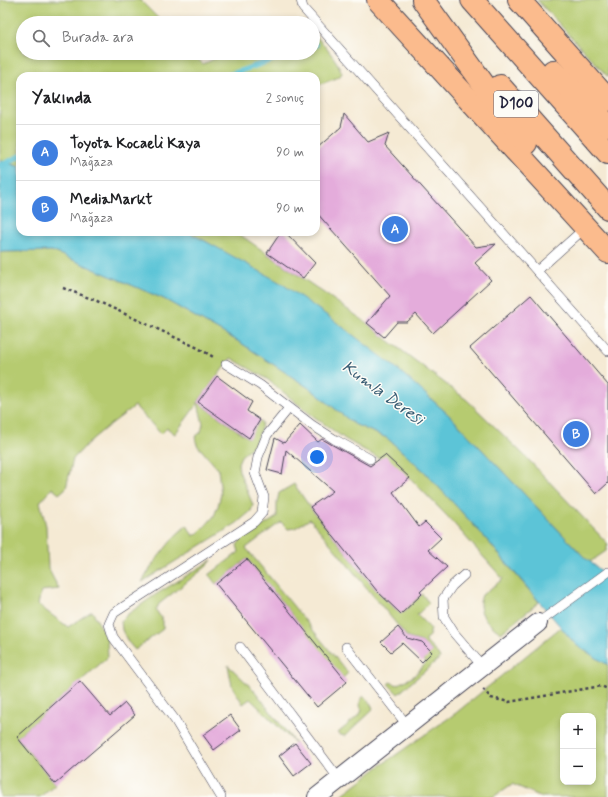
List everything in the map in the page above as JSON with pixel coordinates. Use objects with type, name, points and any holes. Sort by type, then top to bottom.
[{"type":"highway","points":[[378,0],[608,252]]},
{"type":"highway","points":[[423,0],[586,227]]},
{"type":"highway","name":"D100","points":[[423,0],[608,208]]},
{"type":"highway","name":"D100","points":[[472,0],[608,153]]},
{"type":"highway","points":[[480,0],[608,125]]},
{"type":"highway","points":[[519,0],[608,100]]},
{"type":"street","points":[[316,797],[538,623]]},
{"type":"lane","points":[[301,0],[303,8],[310,16]]},
{"type":"lane","points":[[320,27],[608,351]]},
{"type":"lane","points":[[537,271],[586,227]]},
{"type":"lane","points":[[226,364],[260,385],[312,425],[370,459]]},
{"type":"lane","points":[[221,797],[175,720],[113,637],[109,624],[114,613],[254,522],[262,513],[264,497],[255,473],[258,457],[267,435],[288,408]]},
{"type":"lane","points":[[538,623],[608,572]]},
{"type":"lane","points":[[464,575],[452,586],[443,598],[444,617],[477,671]]},
{"type":"lane","points":[[240,647],[340,779]]},
{"type":"lane","points":[[346,647],[407,726]]},
{"type":"path","points":[[63,288],[97,301],[198,348],[226,364]]},
{"type":"path","points":[[477,671],[491,698],[508,702],[601,686],[608,690]]},
{"type":"green space","points":[[0,0],[140,0],[156,16],[16,16],[16,60],[199,60],[203,64],[212,60],[320,60],[320,41],[333,57],[342,73],[339,77],[320,84],[320,72],[16,72],[16,166],[0,160]]},
{"type":"green space","points":[[537,0],[608,0],[608,77]]},
{"type":"green space","points":[[196,236],[242,236],[367,323],[467,400],[525,456],[608,544],[606,551],[590,562],[449,415],[395,367],[207,242]]},
{"type":"green space","points":[[52,251],[164,299],[241,343],[312,390],[354,424],[387,438],[424,471],[481,533],[539,602],[501,633],[484,617],[480,609],[480,601],[482,595],[503,579],[448,517],[410,478],[345,439],[309,413],[267,379],[231,358],[198,402],[248,438],[260,420],[262,423],[255,444],[241,456],[238,463],[239,471],[253,505],[251,511],[237,523],[142,582],[155,561],[175,536],[187,525],[193,536],[197,534],[214,516],[218,506],[221,494],[218,469],[197,445],[195,437],[201,432],[203,424],[198,403],[175,434],[167,428],[161,434],[135,406],[89,442],[73,459],[66,488],[59,494],[52,488],[40,502],[46,526],[48,568],[59,589],[41,591],[38,605],[68,627],[92,611],[107,638],[108,657],[17,737],[55,784],[40,797],[0,797],[0,252]]},
{"type":"green space","points":[[294,484],[310,507],[377,591],[401,614],[422,594],[429,603],[417,615],[431,629],[429,636],[424,640],[440,658],[398,694],[388,684],[390,682],[397,685],[414,676],[426,663],[424,659],[432,651],[422,642],[408,638],[310,519],[295,528],[288,529],[281,522],[246,548],[348,673],[343,678],[247,559],[216,584],[209,575],[239,552],[237,545],[242,539],[277,517],[279,493]]},
{"type":"green space","points":[[212,560],[207,566],[159,604],[156,610],[163,621],[163,629],[135,650],[128,642],[122,630],[121,621],[128,614],[155,595]]},
{"type":"green space","points":[[561,627],[576,645],[608,665],[608,797],[542,797],[512,784],[493,797],[339,797],[377,768],[456,713]]},
{"type":"green space","points":[[228,665],[254,690],[295,743],[250,699],[243,704],[232,686]]},
{"type":"green space","points":[[364,696],[372,706],[373,710],[345,736],[341,735],[338,733],[360,714],[362,710],[360,701]]},
{"type":"water","name":"Kumla Deresi","points":[[0,160],[16,166],[16,236],[196,236],[281,283],[332,319],[395,367],[449,415],[584,557],[608,576],[608,665],[576,645],[481,533],[424,471],[387,438],[354,424],[312,390],[241,343],[164,299],[52,251],[0,252]]},
{"type":"building","points":[[344,114],[368,142],[389,133],[385,146],[476,247],[496,244],[475,263],[491,280],[433,333],[416,314],[407,322],[397,322],[384,337],[367,323],[390,296],[320,217],[320,145],[341,127]]},
{"type":"building","points":[[278,236],[289,236],[315,263],[303,278],[267,253]]},
{"type":"building","points":[[531,295],[608,385],[608,483],[596,494],[470,348]]},
{"type":"building","points":[[217,376],[252,402],[247,411],[260,420],[249,438],[198,402]]},
{"type":"building","points":[[300,425],[318,442],[322,439],[370,466],[385,455],[410,478],[393,492],[419,527],[425,522],[441,538],[428,550],[447,567],[420,592],[422,594],[401,614],[377,591],[310,507],[333,491],[286,450],[282,474],[267,470],[275,438],[284,443]]},
{"type":"building","points":[[247,559],[347,682],[317,707],[216,584]]},
{"type":"building","points":[[398,627],[407,638],[422,642],[432,652],[422,662],[402,643],[391,652],[381,642]]},
{"type":"building","points":[[80,681],[110,716],[125,703],[135,715],[55,784],[17,737]]},
{"type":"building","points":[[230,715],[241,730],[214,750],[203,735]]},
{"type":"building","points":[[295,743],[311,763],[294,776],[279,756]]},
{"type":"waterway","points":[[237,72],[272,60]]},
{"type":"waterway","points":[[0,166],[16,158]]},
{"type":"place","name":"Toyota Kocaeli Kaya","points":[[395,229]]},
{"type":"place","name":"MediaMarkt","points":[[576,434]]}]
